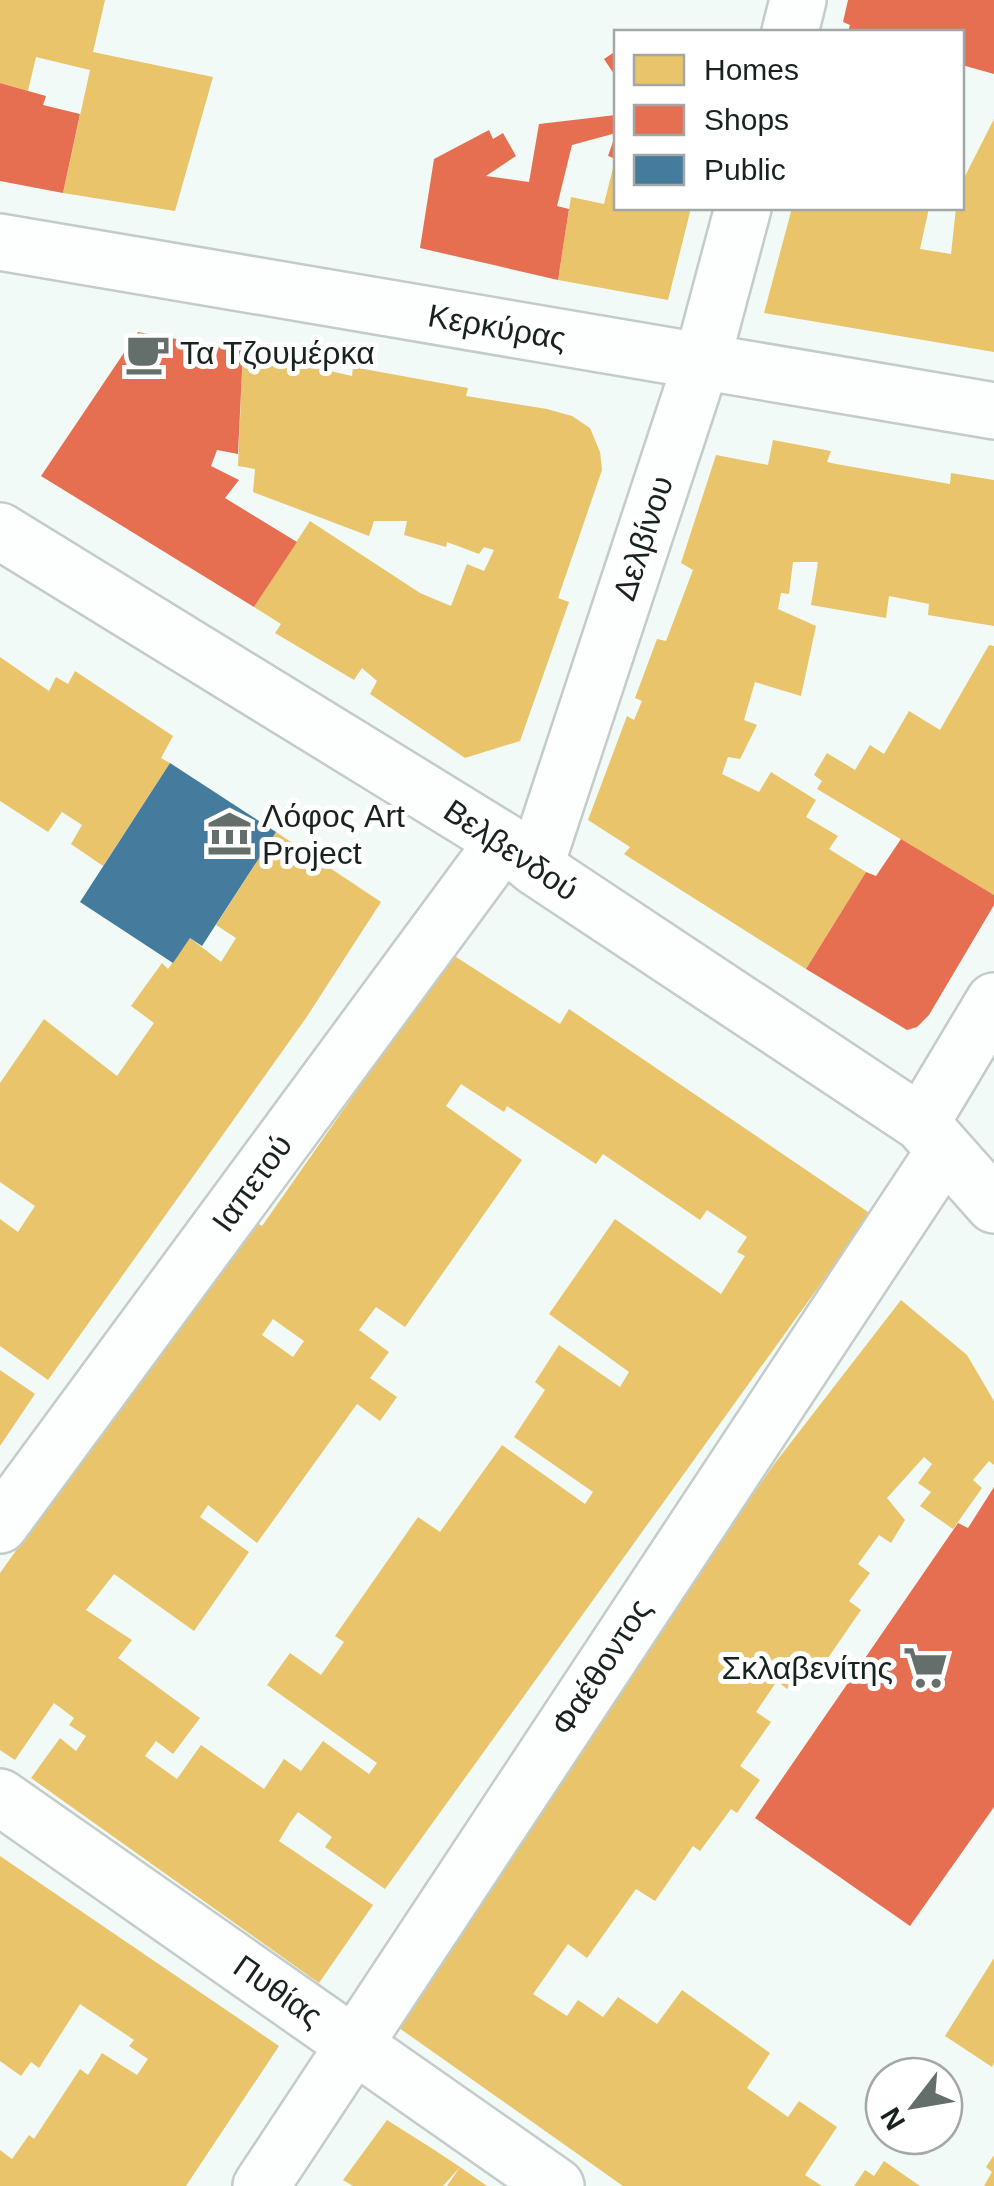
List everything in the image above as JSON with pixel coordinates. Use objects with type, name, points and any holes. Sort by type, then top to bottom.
[{"type":"street","points":[[790,30],[798,0]]},
{"type":"street","name":"Δελβίνου","points":[[519,854],[702,362],[742,210]]},
{"type":"street","name":"Κερκύρας","points":[[0,242],[994,411]]},
{"type":"street","name":"Βελβενδού","points":[[0,531],[519,854],[933,1136],[994,1205]]},
{"type":"street","name":"Ιαπετού","points":[[0,1525],[519,854]]},
{"type":"street","name":"Φαέθοντος","points":[[261,2186],[933,1136],[994,1002]]},
{"type":"street","name":"Πυθίας","points":[[0,1796],[556,2186]]},
{"type":"building: Homes","points":[[0,0],[105,0],[93,52],[213,77],[175,211],[63,193],[90,70],[36,57],[28,91],[0,83]]},
{"type":"building: Homes","points":[[994,119],[994,352],[764,313],[791,210],[929,210],[920,249],[951,254],[956,210],[964,210],[964,178]]},
{"type":"building: Homes","points":[[614,164],[614,210],[690,210],[668,300],[558,280],[571,197],[604,204]]},
{"type":"building: Homes","points":[[243,351],[352,376],[353,367],[468,388],[466,396],[547,409],[572,416],[590,428],[600,452],[602,470],[558,598],[569,602],[520,741],[465,758],[370,694],[377,681],[362,668],[354,680],[275,633],[281,624],[254,607],[310,521],[420,593],[451,606],[467,564],[484,571],[494,550],[484,547],[479,554],[447,542],[446,547],[404,535],[407,521],[374,521],[369,536],[253,492],[255,469],[238,466]]},
{"type":"building: Homes","points":[[773,440],[831,451],[827,462],[836,464],[950,484],[951,473],[994,480],[994,626],[928,615],[929,604],[889,596],[886,618],[811,605],[818,562],[793,562],[789,594],[781,593],[778,609],[816,626],[801,696],[755,682],[744,720],[757,725],[740,759],[728,757],[722,774],[759,792],[771,772],[816,800],[806,817],[838,836],[829,849],[866,872],[806,969],[624,854],[630,847],[588,820],[627,716],[634,720],[642,701],[635,698],[657,639],[666,641],[693,570],[681,563],[716,455],[768,465]]},
{"type":"building: Homes","points":[[989,645],[994,646],[994,895],[817,789],[822,781],[814,775],[827,753],[855,770],[870,745],[884,754],[909,711],[940,730]]},
{"type":"building: Homes","points":[[0,657],[49,691],[56,677],[68,684],[75,671],[173,736],[161,758],[170,763],[103,866],[71,844],[82,825],[62,812],[48,832],[0,801]]},
{"type":"building: Homes","points":[[276,832],[381,902],[306,1018],[48,1380],[0,1346],[0,1219],[18,1232],[35,1206],[0,1182],[0,1083],[44,1019],[117,1076],[154,1023],[131,1006],[162,963],[168,969],[190,938],[221,962],[236,938],[216,925]]},
{"type":"building: Homes","points":[[439,946],[560,1024],[569,1009],[871,1214],[385,1889],[325,1847],[332,1837],[298,1812],[290,1823],[279,1841],[373,1905],[319,1983],[31,1778],[60,1738],[76,1751],[86,1736],[69,1725],[74,1718],[54,1703],[15,1760],[0,1750],[0,1573],[253,1220],[262,1226],[379,1059],[366,1051]],"holes":[[[461,1084],[504,1112],[507,1106],[596,1164],[603,1154],[700,1220],[707,1210],[747,1237],[737,1252],[745,1256],[721,1294],[615,1219],[549,1314],[629,1372],[620,1387],[559,1345],[535,1382],[545,1390],[514,1437],[593,1492],[585,1504],[502,1445],[440,1532],[418,1517],[335,1636],[344,1642],[321,1675],[290,1653],[267,1685],[377,1763],[369,1774],[323,1741],[301,1771],[284,1759],[264,1789],[201,1745],[177,1779],[145,1756],[156,1741],[173,1754],[200,1718],[118,1658],[132,1640],[86,1610],[114,1574],[194,1631],[249,1552],[200,1517],[208,1505],[257,1543],[357,1404],[380,1421],[397,1397],[370,1378],[389,1352],[359,1330],[376,1307],[405,1327],[522,1160],[446,1106]],[[273,1319],[304,1341],[293,1357],[262,1335]]]},
{"type":"building: Homes","points":[[901,1300],[967,1355],[994,1401],[994,1465],[989,1461],[973,1480],[982,1488],[953,1529],[920,1506],[931,1492],[918,1483],[932,1464],[924,1457],[887,1498],[905,1520],[891,1543],[879,1535],[858,1564],[870,1573],[849,1601],[861,1610],[819,1671],[806,1662],[787,1689],[777,1681],[756,1712],[771,1722],[740,1766],[760,1780],[737,1813],[731,1809],[700,1851],[693,1846],[655,1901],[636,1889],[587,1958],[568,1944],[533,1994],[567,2016],[578,2000],[603,2017],[618,1997],[657,2024],[682,1990],[770,2053],[747,2088],[788,2117],[799,2101],[837,2127],[805,2175],[822,2186],[623,2186],[385,2018],[775,1463]]},
{"type":"building: Homes","points":[[0,1370],[35,1394],[0,1446]]},
{"type":"building: Homes","points":[[0,1856],[279,2046],[186,2186],[0,2186],[0,2150],[12,2159],[29,2135],[34,2139],[80,2069],[88,2075],[102,2053],[137,2075],[148,2059],[129,2046],[134,2040],[80,2004],[39,2068],[31,2062],[21,2076],[0,2061]]},
{"type":"building: Homes","points":[[994,1958],[994,2063],[992,2067],[945,2036]]},
{"type":"building: Homes","points":[[387,2120],[460,2167],[443,2186],[353,2186],[343,2180]]},
{"type":"building: Homes","points":[[994,2155],[994,2186],[984,2186],[992,2172],[986,2167]]},
{"type":"building: Homes","points":[[884,2161],[920,2186],[854,2186],[865,2170],[874,2176]]},
{"type":"building: Homes","points":[[460,2167],[487,2186],[447,2186]]},
{"type":"building: Shops","points":[[848,0],[994,0],[994,74],[964,66],[964,30],[849,30],[850,25],[843,22]]},
{"type":"building: Shops","points":[[614,52],[614,74],[604,59]]},
{"type":"building: Shops","points":[[0,83],[46,96],[43,105],[80,114],[63,193],[0,181]]},
{"type":"building: Shops","points":[[614,115],[614,134],[572,145],[557,206],[569,209],[558,280],[420,248],[434,159],[489,130],[493,139],[503,133],[516,156],[486,176],[529,182],[539,124]]},
{"type":"building: Shops","points":[[138,332],[243,351],[238,454],[217,450],[211,466],[239,480],[225,498],[297,542],[254,607],[41,476]]},
{"type":"building: Shops","points":[[901,839],[994,895],[994,905],[929,1015],[917,1027],[907,1030],[806,969],[866,872],[876,876]]},
{"type":"building: Shops","name":"Σκλαβενίτης","points":[[994,1487],[994,1807],[910,1926],[755,1818],[958,1523],[968,1528]]},
{"type":"building: Public","points":[[170,763],[276,832],[202,946],[190,938],[173,963],[80,902]]},
{"type":"place","name":"Τα Τζουμέρκα","points":[[147,353]]},
{"type":"place","name":"Λόφος Art Project","points":[[229,834]]},
{"type":"place","name":"Σκλαβενίτης","points":[[926,1668]]}]
